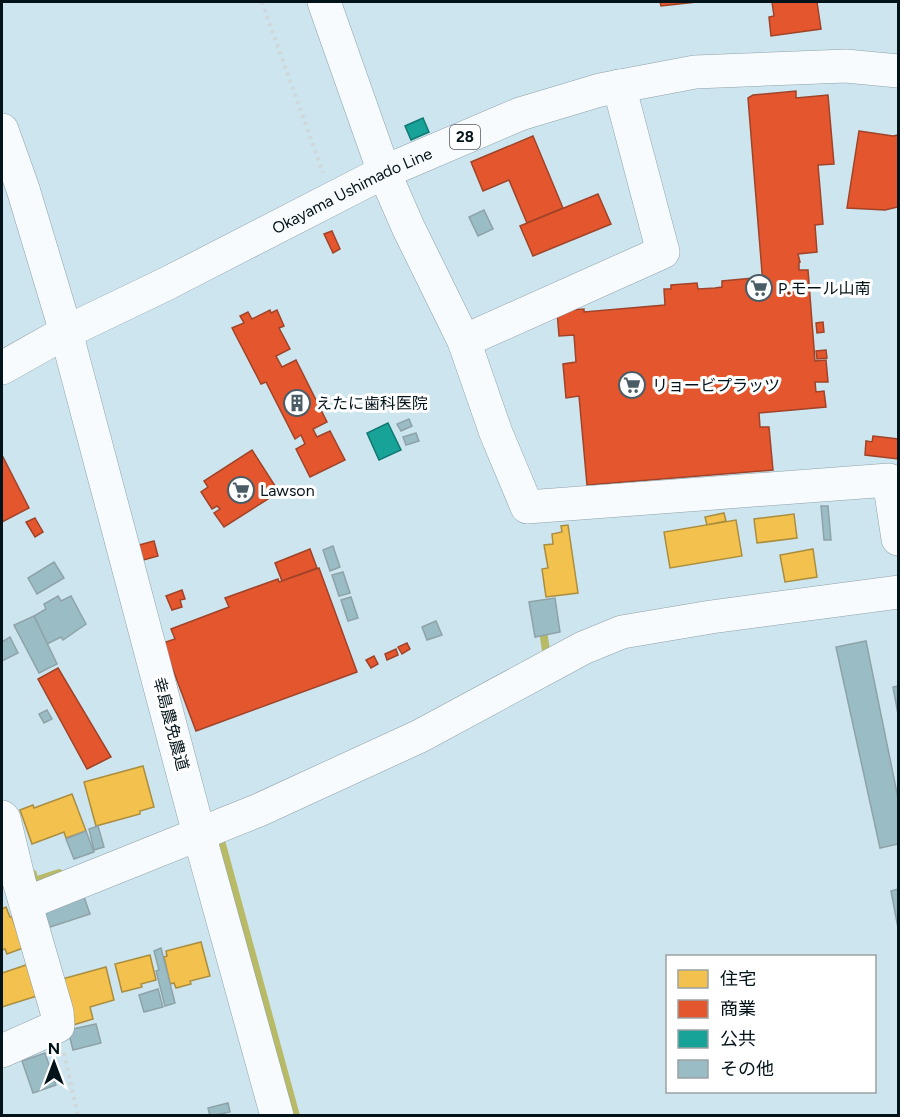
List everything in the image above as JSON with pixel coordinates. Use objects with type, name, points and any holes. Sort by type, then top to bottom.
[{"type":"street","points":[[324,2],[384,172],[408,227],[464,341],[496,433],[527,507],[889,480],[898,539]]},
{"type":"street","name":"Okayama Ushimado Line","points":[[2,368],[66,332],[166,284],[384,172],[520,114],[619,87],[695,72],[846,66],[898,71]]},
{"type":"street","points":[[464,341],[663,252],[619,87]]},
{"type":"street","points":[[2,129],[23,189],[66,332]]},
{"type":"street","name":"幸島農免農道","points":[[66,332],[199,834],[277,1116]]},
{"type":"street","points":[[16,890],[199,834],[259,810],[420,736],[583,648],[622,633],[711,617],[898,592]]},
{"type":"street","points":[[2,817],[16,890],[57,1012],[58,1026],[2,1051]]},
{"type":"path","points":[[262,2],[323,175]]},
{"type":"path","points":[[58,1026],[78,1116]]},
{"type":"building: 住宅","points":[[724,513],[726,521],[707,525],[705,517]]},
{"type":"building: 住宅","points":[[794,514],[797,538],[757,543],[754,519]]},
{"type":"building: 住宅","points":[[736,520],[742,556],[670,568],[664,532]]},
{"type":"building: 住宅","points":[[568,525],[578,593],[546,597],[542,569],[548,568],[544,545],[553,544],[552,534],[562,532],[561,526]]},
{"type":"building: 住宅","points":[[813,549],[817,577],[785,582],[780,555]]},
{"type":"building: 住宅","points":[[143,766],[154,807],[140,811],[140,814],[96,826],[84,782]]},
{"type":"building: 住宅","points":[[72,794],[86,831],[66,838],[64,832],[32,844],[20,810],[33,805],[34,808]]},
{"type":"building: 住宅","points":[[6,907],[23,948],[7,954],[5,949],[2,950],[2,909]]},
{"type":"building: 住宅","points":[[201,942],[210,976],[190,981],[191,984],[176,988],[174,983],[170,984],[164,957],[167,956],[166,951]]},
{"type":"building: 住宅","points":[[150,955],[156,980],[141,984],[142,987],[122,992],[115,964]]},
{"type":"building: 住宅","points":[[29,964],[40,995],[2,1007],[2,973]]},
{"type":"building: 住宅","points":[[106,967],[114,1000],[90,1007],[93,1019],[70,1026],[62,979]]},
{"type":"building: 商業","points":[[660,2],[697,2],[661,6]]},
{"type":"building: 商業","points":[[772,2],[817,2],[821,29],[771,36],[769,17],[774,16]]},
{"type":"building: 商業","name":"P.モール山南","points":[[796,91],[796,98],[828,95],[834,164],[818,165],[823,224],[815,225],[817,252],[798,254],[799,270],[808,270],[815,361],[826,360],[828,382],[815,382],[816,392],[824,391],[826,407],[759,413],[760,427],[769,427],[773,470],[587,485],[579,396],[566,398],[563,364],[576,362],[574,335],[559,336],[557,311],[584,309],[584,312],[665,305],[664,289],[671,289],[671,285],[697,283],[698,289],[715,288],[722,287],[722,281],[753,278],[754,286],[763,285],[748,98],[753,95]]},
{"type":"building: 商業","points":[[859,131],[898,135],[898,207],[885,210],[847,208]]},
{"type":"building: 商業","points":[[533,136],[563,208],[527,223],[509,180],[483,191],[471,162]]},
{"type":"building: 商業","points":[[598,194],[611,224],[533,256],[520,226]]},
{"type":"building: 商業","points":[[332,231],[340,249],[333,253],[324,234]]},
{"type":"building: 商業","name":"えたに歯科医院","points":[[270,310],[271,313],[277,310],[284,326],[279,328],[290,349],[276,356],[282,367],[296,360],[327,422],[313,429],[317,437],[330,431],[345,460],[310,477],[296,449],[305,444],[301,435],[295,439],[266,382],[261,384],[232,328],[244,323],[240,316],[248,312],[252,319]]},
{"type":"building: 商業","points":[[823,322],[824,332],[817,333],[816,323]]},
{"type":"building: 商業","points":[[826,350],[827,358],[817,359],[816,351]]},
{"type":"building: 商業","points":[[873,436],[898,439],[898,459],[865,455],[866,441],[872,442]]},
{"type":"building: 商業","name":"Lawson","points":[[252,450],[279,492],[224,527],[214,513],[220,509],[217,506],[212,509],[201,492],[208,487],[204,481]]},
{"type":"building: 商業","points":[[2,455],[29,508],[2,522]]},
{"type":"building: 商業","points":[[35,518],[43,532],[35,537],[26,522]]},
{"type":"building: 商業","points":[[154,541],[158,556],[143,560],[139,545]]},
{"type":"building: 商業","points":[[310,549],[317,568],[282,581],[275,563]]},
{"type":"building: 商業","points":[[319,568],[357,672],[196,731],[163,643],[175,639],[171,629],[229,607],[225,598],[278,579],[279,582]]},
{"type":"building: 商業","points":[[182,590],[185,599],[180,600],[182,607],[172,610],[166,596]]},
{"type":"building: 商業","points":[[407,643],[410,649],[402,654],[398,647]]},
{"type":"building: 商業","points":[[396,649],[398,655],[387,660],[385,654]]},
{"type":"building: 商業","points":[[374,656],[378,664],[371,668],[366,660]]},
{"type":"building: 商業","points":[[58,668],[111,757],[87,769],[38,679]]},
{"type":"building: 公共","points":[[423,118],[429,132],[411,140],[405,126]]},
{"type":"building: 公共","points":[[388,423],[401,450],[379,460],[367,433]]},
{"type":"building: その他","points":[[484,210],[493,229],[478,236],[469,217]]},
{"type":"building: その他","points":[[409,419],[412,426],[401,431],[397,424]]},
{"type":"building: その他","points":[[416,433],[419,441],[406,445],[403,437]]},
{"type":"building: その他","points":[[821,506],[828,506],[831,540],[824,540]]},
{"type":"building: その他","points":[[333,546],[340,567],[330,571],[323,550]]},
{"type":"building: その他","points":[[54,562],[64,578],[37,594],[28,578]]},
{"type":"building: その他","points":[[343,572],[350,593],[339,596],[332,575]]},
{"type":"building: その他","points":[[58,596],[61,601],[71,596],[86,624],[63,640],[61,637],[47,644],[34,616],[46,609],[44,604]]},
{"type":"building: その他","points":[[351,597],[358,618],[348,621],[341,600]]},
{"type":"building: その他","points":[[555,598],[560,632],[535,637],[529,602]]},
{"type":"building: その他","points":[[34,616],[57,664],[39,673],[14,625]]},
{"type":"building: その他","points":[[436,621],[442,635],[427,640],[422,627]]},
{"type":"building: その他","points":[[10,637],[18,653],[2,661],[2,642]]},
{"type":"building: その他","points":[[866,641],[898,798],[898,844],[880,848],[836,647]]},
{"type":"building: その他","points":[[898,686],[898,714],[893,687]]},
{"type":"building: その他","points":[[47,710],[52,719],[44,723],[39,714]]},
{"type":"building: その他","points":[[98,826],[104,847],[94,850],[89,829]]},
{"type":"building: その他","points":[[86,831],[94,852],[74,859],[66,839]]},
{"type":"building: その他","points":[[898,889],[898,928],[891,891]]},
{"type":"building: その他","points":[[83,894],[90,914],[47,928],[40,908]]},
{"type":"building: その他","points":[[161,948],[175,1003],[165,1006],[156,971],[159,970],[154,951]]},
{"type":"building: その他","points":[[158,989],[163,1007],[144,1012],[139,995]]},
{"type":"building: その他","points":[[96,1024],[101,1043],[73,1050],[68,1030]]},
{"type":"building: その他","points":[[45,1053],[56,1085],[33,1093],[22,1061]]},
{"type":"building: その他","points":[[228,1103],[230,1112],[210,1116],[208,1108]]},
{"type":"waterway","points":[[542,625],[546,650]]},
{"type":"waterway","points":[[220,837],[296,1116]]},
{"type":"waterway","points":[[33,874],[34,881],[59,873]]},
{"type":"place","name":"P.モール山南","points":[[759,288]]},
{"type":"place","name":"リョービプラッツ","points":[[632,385]]},
{"type":"place","name":"えたに歯科医院","points":[[297,403]]},
{"type":"place","name":"Lawson","points":[[241,490]]}]
